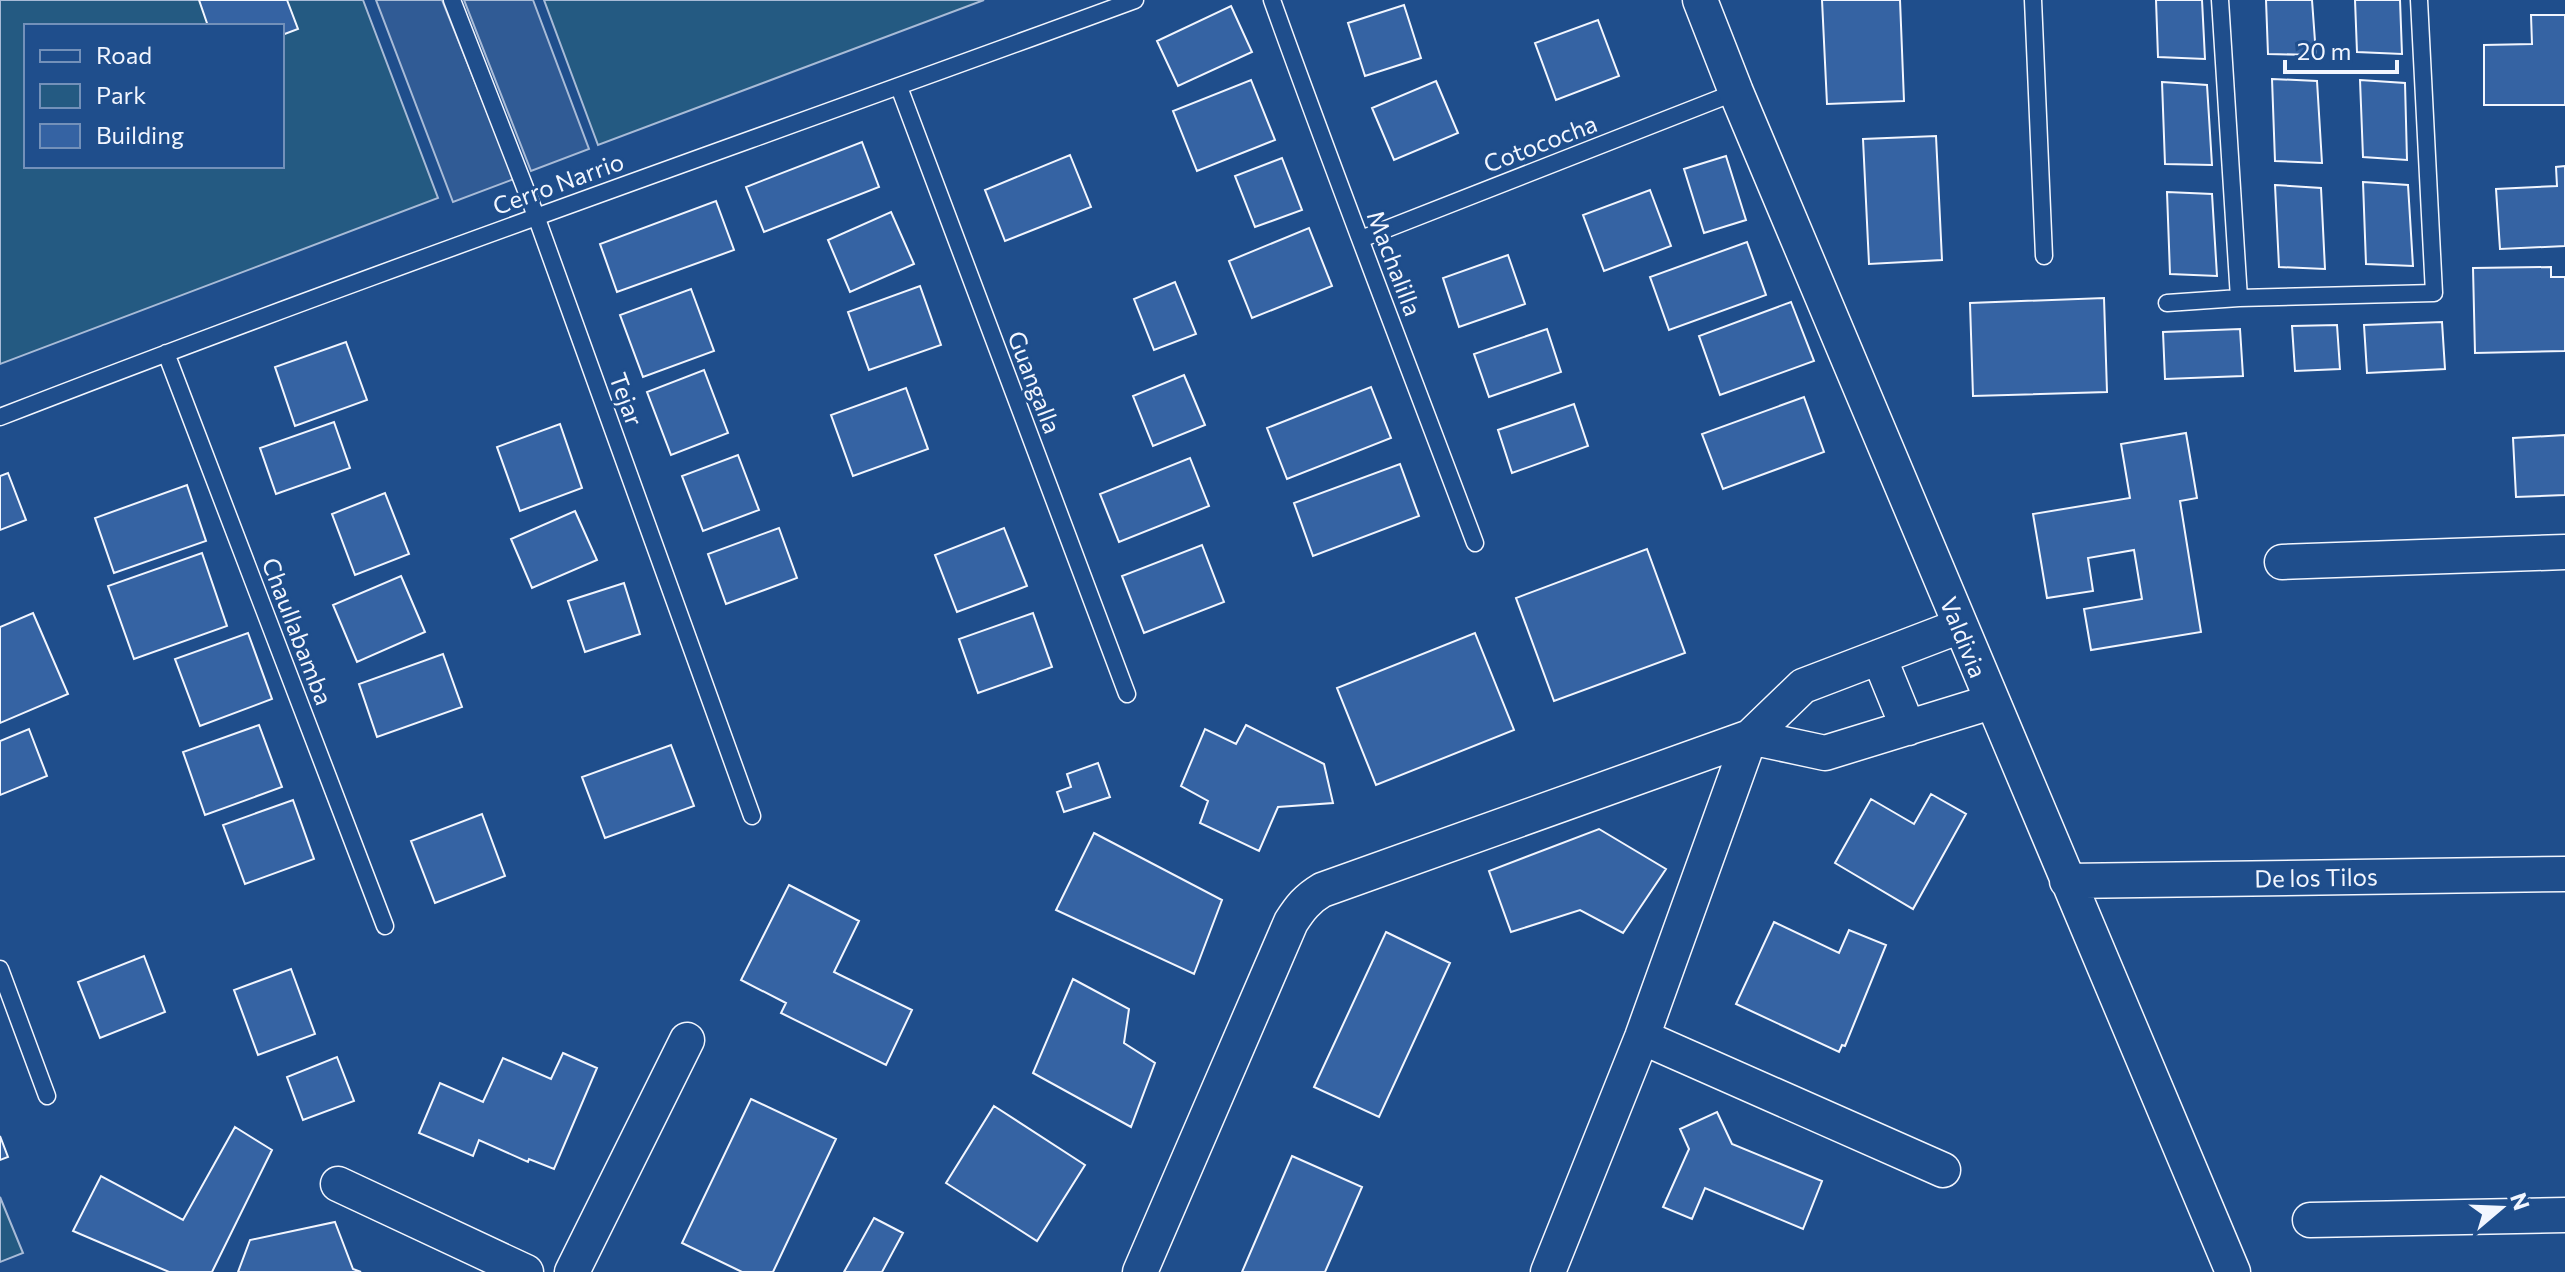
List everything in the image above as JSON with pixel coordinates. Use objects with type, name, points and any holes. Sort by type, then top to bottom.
[{"type":"street","name":"Valdivia","points":[[1700,0],[1991,702],[2233,1272]]},
{"type":"street","points":[[2282,562],[2565,552]]},
{"type":"street","points":[[1140,1272],[1291,922],[1303,903],[1322,890],[1750,737],[1803,686],[1960,626]]},
{"type":"street","points":[[1879,657],[1908,728]]},
{"type":"street","points":[[1750,737],[1825,753],[1991,702]]},
{"type":"street","points":[[1548,1272],[1642,1037],[1750,737]]},
{"type":"street","name":"De los Tilos","points":[[2067,881],[2565,874]]},
{"type":"street","points":[[1642,1037],[1943,1170]]},
{"type":"street","points":[[572,1272],[687,1040]]},
{"type":"street","points":[[338,1184],[526,1272]]},
{"type":"street","points":[[2310,1220],[2565,1215]]},
{"type":"lane","name":"Tejar","points":[[452,0],[536,216],[752,816]]},
{"type":"lane","name":"Cerro Narrio","points":[[0,417],[536,216],[1135,0]]},
{"type":"lane","name":"Machalilla","points":[[1272,0],[1337,183],[1475,543]]},
{"type":"lane","points":[[2033,0],[2044,256]]},
{"type":"lane","points":[[2220,0],[2239,298]]},
{"type":"lane","points":[[2167,303],[2434,293],[2419,0]]},
{"type":"lane","name":"Guangalla","points":[[899,87],[1127,694]]},
{"type":"lane","name":"Cotococha","points":[[1361,239],[1736,92]]},
{"type":"lane","name":"Chaullabamba","points":[[166,353],[385,926]]},
{"type":"lane","points":[[0,969],[47,1096]]},
{"type":"green space","points":[[0,0],[363,0],[438,198],[0,364]]},
{"type":"green space","points":[[544,0],[984,0],[598,145]]},
{"type":"green space","points":[[0,1197],[23,1253],[0,1262]]},
{"type":"shaded area","points":[[376,0],[442,0],[514,179],[453,202]]},
{"type":"shaded area","points":[[464,0],[533,0],[589,149],[531,171]]},
{"type":"building","points":[[199,0],[287,0],[298,29],[284,34],[284,24],[207,24]]},
{"type":"building","points":[[1822,0],[1900,0],[1904,101],[1827,104]]},
{"type":"building","points":[[2156,0],[2202,0],[2205,59],[2158,57]]},
{"type":"building","points":[[2266,0],[2312,0],[2316,55],[2268,54]]},
{"type":"building","points":[[2355,0],[2400,0],[2402,54],[2357,52]]},
{"type":"building","points":[[1404,5],[1421,58],[1365,76],[1348,23]]},
{"type":"building","points":[[1231,6],[1252,52],[1178,86],[1157,41]]},
{"type":"building","points":[[2531,15],[2565,15],[2565,105],[2484,105],[2484,45],[2532,44]]},
{"type":"building","points":[[1598,20],[1619,76],[1556,100],[1535,43]]},
{"type":"building","points":[[2272,79],[2317,81],[2322,163],[2275,161]]},
{"type":"building","points":[[1251,80],[1275,140],[1197,171],[1173,111]]},
{"type":"building","points":[[2360,80],[2405,83],[2407,160],[2363,157]]},
{"type":"building","points":[[1436,81],[1458,133],[1394,160],[1372,108]]},
{"type":"building","points":[[2162,82],[2207,85],[2212,165],[2165,164]]},
{"type":"building","points":[[1936,136],[1942,260],[1869,264],[1863,139]]},
{"type":"building","points":[[862,142],[879,187],[764,232],[746,187]]},
{"type":"building","points":[[1070,155],[1091,207],[1005,241],[985,190]]},
{"type":"building","points":[[1726,156],[1746,220],[1704,233],[1684,169]]},
{"type":"building","points":[[1282,158],[1302,210],[1255,227],[1235,176]]},
{"type":"building","points":[[2565,166],[2565,246],[2500,249],[2496,189],[2557,186],[2556,167]]},
{"type":"building","points":[[2363,182],[2408,185],[2413,266],[2366,264]]},
{"type":"building","points":[[2275,185],[2321,188],[2325,269],[2279,267]]},
{"type":"building","points":[[1650,190],[1671,246],[1604,271],[1583,215]]},
{"type":"building","points":[[2167,192],[2212,194],[2217,276],[2170,274]]},
{"type":"building","points":[[716,201],[734,250],[617,292],[600,244]]},
{"type":"building","points":[[891,212],[914,264],[850,292],[828,240]]},
{"type":"building","points":[[1309,228],[1332,286],[1252,318],[1229,261]]},
{"type":"building","points":[[1747,242],[1766,295],[1669,330],[1650,277]]},
{"type":"building","points":[[1508,255],[1525,304],[1459,327],[1443,278]]},
{"type":"building","points":[[2551,267],[2551,277],[2565,277],[2565,351],[2475,353],[2473,268]]},
{"type":"building","points":[[1175,282],[1196,334],[1154,350],[1134,299]]},
{"type":"building","points":[[920,286],[941,345],[869,370],[848,312]]},
{"type":"building","points":[[691,289],[714,351],[643,377],[620,315]]},
{"type":"building","points":[[2104,298],[2107,392],[1973,396],[1970,303]]},
{"type":"building","points":[[1791,302],[1814,361],[1720,395],[1699,336]]},
{"type":"building","points":[[2442,322],[2445,369],[2367,373],[2364,325]]},
{"type":"building","points":[[2337,325],[2340,369],[2295,371],[2292,326]]},
{"type":"building","points":[[1547,329],[1561,372],[1489,397],[1474,354]]},
{"type":"building","points":[[2240,329],[2243,376],[2165,379],[2163,332]]},
{"type":"building","points":[[346,342],[367,400],[295,426],[275,367]]},
{"type":"building","points":[[704,370],[728,433],[671,455],[647,392]]},
{"type":"building","points":[[1184,375],[1205,425],[1153,446],[1133,396]]},
{"type":"building","points":[[1371,387],[1391,438],[1287,479],[1267,428]]},
{"type":"building","points":[[906,388],[928,449],[853,476],[831,415]]},
{"type":"building","points":[[1804,397],[1824,452],[1723,489],[1702,434]]},
{"type":"building","points":[[1574,404],[1588,446],[1512,473],[1498,430]]},
{"type":"building","points":[[334,422],[350,468],[276,494],[260,448]]},
{"type":"building","points":[[560,424],[582,488],[520,511],[497,447]]},
{"type":"building","points":[[2186,433],[2197,498],[2180,501],[2201,632],[2091,650],[2084,609],[2142,599],[2134,550],[2088,558],[2093,591],[2047,598],[2033,514],[2130,498],[2121,444]]},
{"type":"building","points":[[2565,435],[2565,495],[2516,497],[2513,438]]},
{"type":"building","points":[[738,455],[759,510],[703,531],[682,476]]},
{"type":"building","points":[[1190,458],[1209,506],[1119,542],[1100,494]]},
{"type":"building","points":[[1400,464],[1419,516],[1313,556],[1294,503]]},
{"type":"building","points":[[8,473],[26,520],[0,530],[0,476]]},
{"type":"building","points":[[187,485],[206,541],[114,573],[95,518]]},
{"type":"building","points":[[385,493],[409,554],[355,575],[332,514]]},
{"type":"building","points":[[575,511],[597,560],[532,588],[511,539]]},
{"type":"building","points":[[779,528],[797,578],[726,604],[708,554]]},
{"type":"building","points":[[1004,528],[1027,586],[957,612],[935,555]]},
{"type":"building","points":[[1202,545],[1224,602],[1144,633],[1122,576]]},
{"type":"building","points":[[1647,549],[1685,653],[1554,701],[1516,598]]},
{"type":"building","points":[[202,553],[227,626],[134,659],[108,586]]},
{"type":"building","points":[[401,576],[425,632],[357,662],[333,605]]},
{"type":"building","points":[[624,583],[640,634],[585,652],[568,601]]},
{"type":"building","points":[[33,613],[68,694],[0,723],[0,627]]},
{"type":"building","points":[[1033,613],[1052,667],[978,693],[959,639]]},
{"type":"building","points":[[248,633],[272,699],[200,726],[175,659]]},
{"type":"building","points":[[1475,633],[1514,730],[1376,785],[1337,688]]},
{"type":"building","points":[[443,654],[462,707],[377,737],[359,684]]},
{"type":"building","points":[[259,725],[282,787],[205,815],[183,752]]},
{"type":"building","points":[[1246,725],[1324,764],[1333,803],[1278,807],[1259,851],[1200,823],[1208,801],[1181,786],[1205,729],[1236,744]]},
{"type":"building","points":[[29,729],[47,776],[0,795],[0,741]]},
{"type":"building","points":[[671,745],[694,806],[605,838],[582,777]]},
{"type":"building","points":[[1098,763],[1110,797],[1064,812],[1057,792],[1071,787],[1067,774]]},
{"type":"building","points":[[1931,794],[1966,814],[1913,909],[1835,863],[1871,799],[1914,824]]},
{"type":"building","points":[[293,800],[314,859],[245,884],[223,825]]},
{"type":"building","points":[[482,814],[505,876],[435,903],[411,841]]},
{"type":"building","points":[[1599,829],[1666,869],[1623,933],[1580,910],[1511,932],[1489,871]]},
{"type":"building","points":[[1094,833],[1222,900],[1194,974],[1056,910]]},
{"type":"building","points":[[789,885],[859,921],[834,972],[912,1010],[886,1065],[781,1013],[786,1003],[741,980]]},
{"type":"building","points":[[1774,922],[1839,953],[1849,930],[1886,945],[1845,1046],[1842,1045],[1839,1052],[1736,1004]]},
{"type":"building","points":[[1386,932],[1450,963],[1379,1117],[1314,1087]]},
{"type":"building","points":[[144,956],[165,1012],[100,1038],[78,982]]},
{"type":"building","points":[[291,969],[315,1034],[258,1055],[234,990]]},
{"type":"building","points":[[1073,979],[1129,1009],[1124,1043],[1155,1063],[1131,1127],[1033,1073]]},
{"type":"building","points":[[563,1053],[597,1068],[554,1169],[529,1159],[528,1162],[479,1140],[473,1156],[419,1133],[440,1083],[483,1102],[503,1058],[551,1079]]},
{"type":"building","points":[[337,1057],[354,1101],[303,1120],[287,1077]]},
{"type":"building","points":[[751,1099],[836,1139],[773,1272],[742,1272],[682,1243]]},
{"type":"building","points":[[994,1106],[1085,1165],[1037,1241],[946,1183]]},
{"type":"building","points":[[1717,1112],[1732,1144],[1822,1181],[1803,1229],[1705,1188],[1692,1219],[1663,1207],[1689,1149],[1680,1129]]},
{"type":"building","points":[[235,1127],[272,1150],[212,1272],[169,1272],[73,1231],[101,1176],[183,1220]]},
{"type":"building","points":[[0,1136],[8,1157],[0,1160]]},
{"type":"building","points":[[1292,1156],[1362,1187],[1325,1272],[1242,1272]]},
{"type":"building","points":[[874,1218],[903,1233],[882,1272],[844,1272]]},
{"type":"building","points":[[335,1222],[353,1269],[361,1272],[238,1272],[250,1240]]}]
